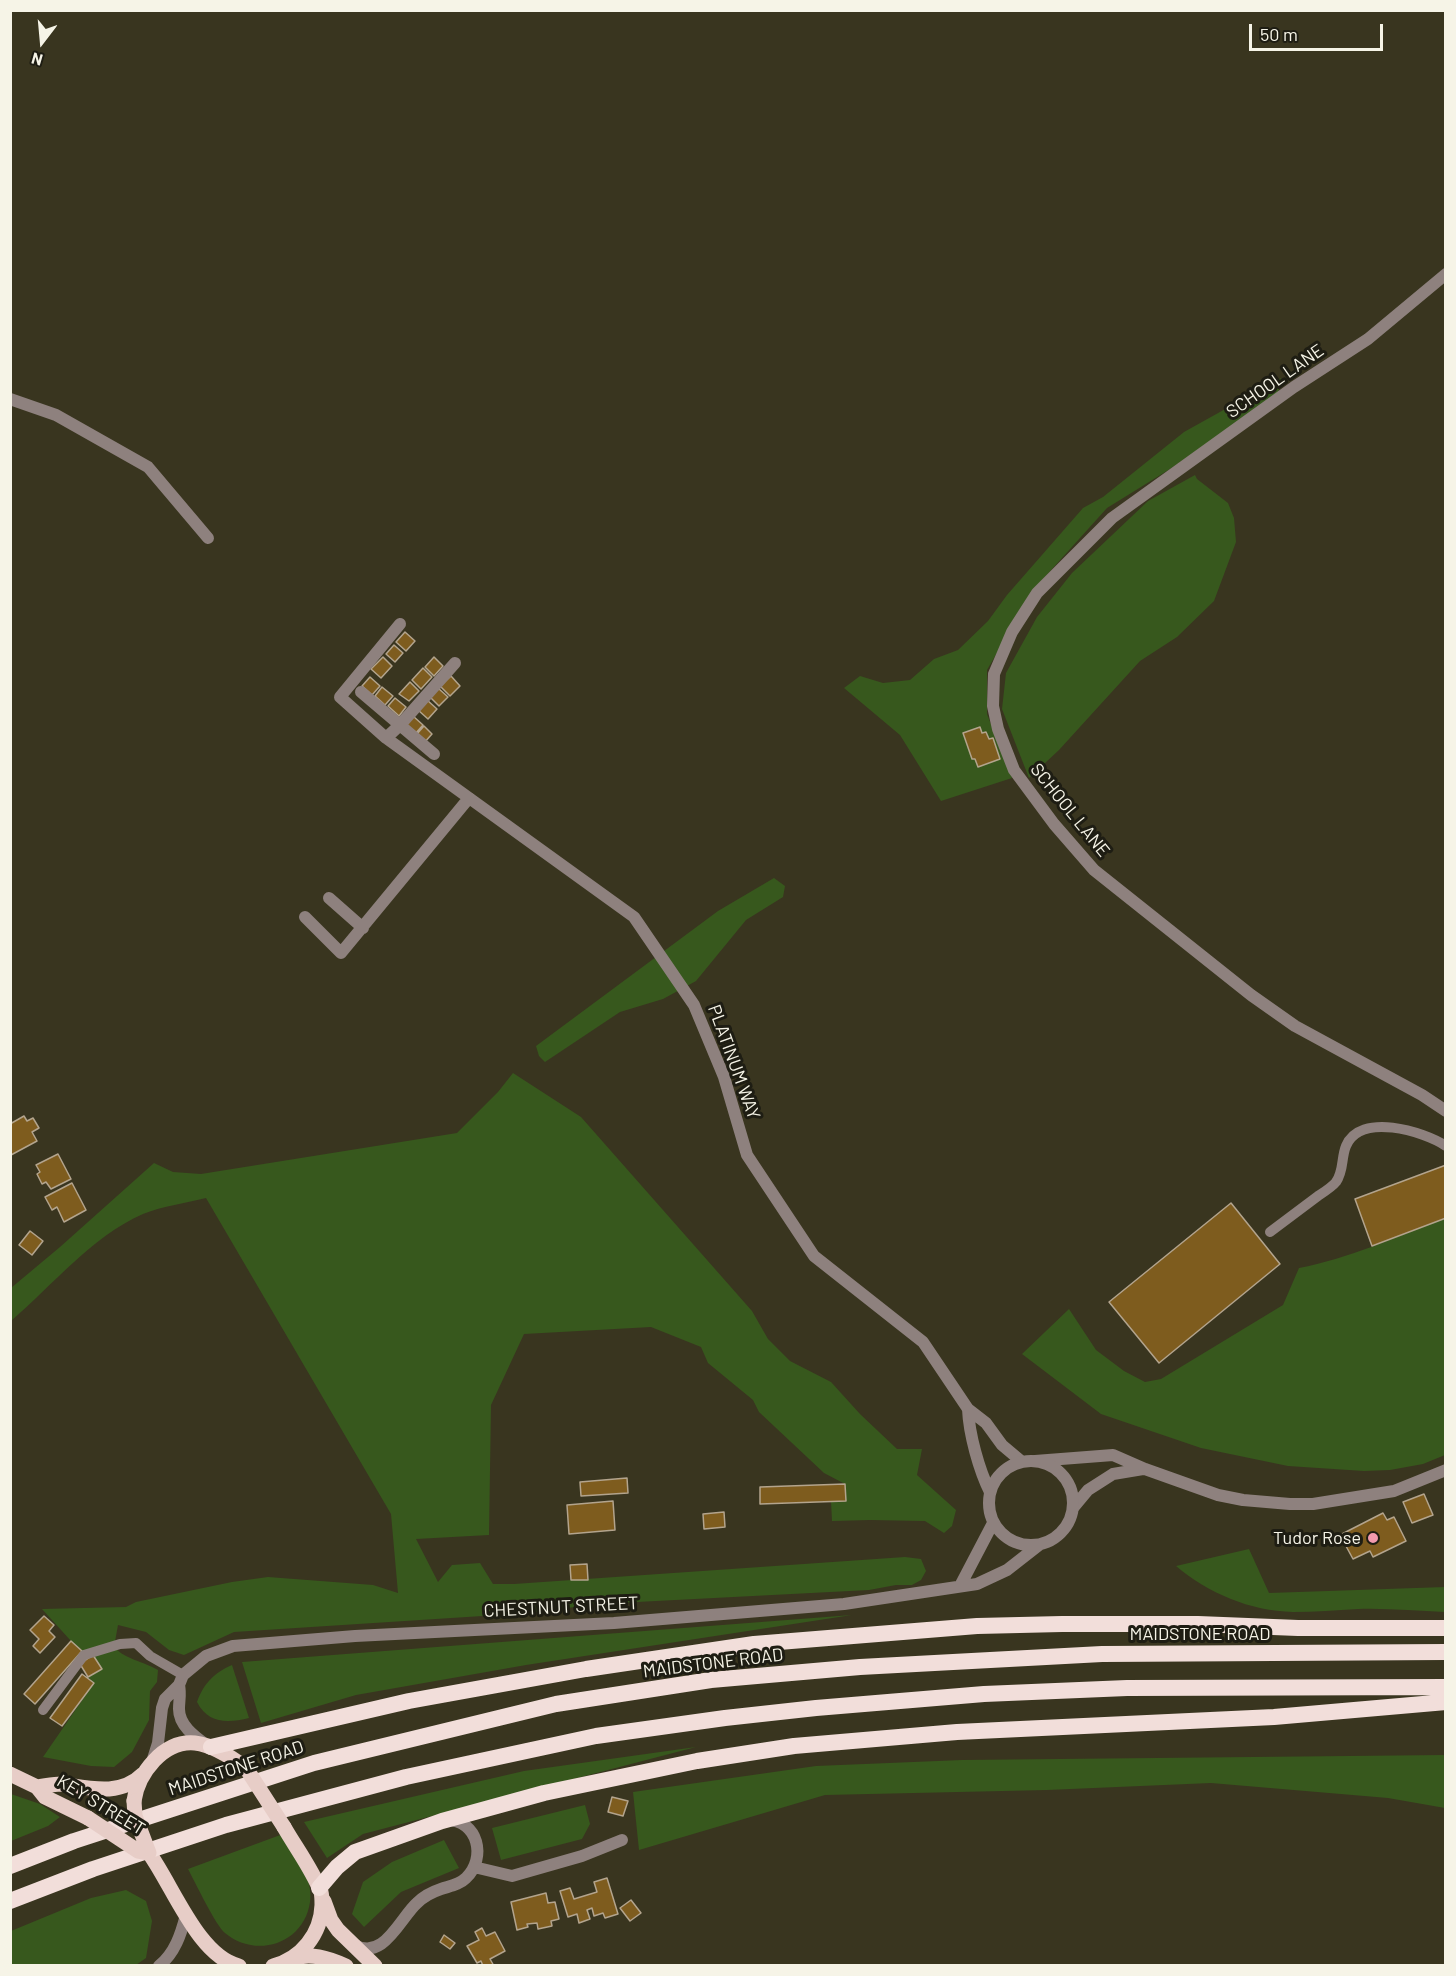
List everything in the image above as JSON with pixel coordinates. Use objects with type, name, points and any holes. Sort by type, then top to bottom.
[{"type":"highway","points":[[203,1745],[409,1701],[586,1669],[754,1644],[977,1626],[1062,1624],[1446,1628]]},
{"type":"highway","name":"MAIDSTONE ROAD","points":[[10,1866],[74,1840],[314,1763],[556,1704],[700,1682],[860,1667],[1102,1654],[1446,1652]]},
{"type":"highway","points":[[10,1902],[93,1869],[226,1825],[406,1777],[596,1736],[816,1708],[984,1694],[1127,1688],[1446,1687]]},
{"type":"highway","points":[[320,1892],[337,1867],[355,1852],[442,1821],[544,1793],[697,1761],[794,1746],[957,1732],[1274,1717],[1446,1701]]},
{"type":"main road","name":"KEY STREET","points":[[37,1787],[60,1784],[93,1790],[130,1784],[160,1755],[173,1748],[187,1744],[203,1745]]},
{"type":"main road","points":[[203,1745],[228,1756],[246,1768],[284,1827],[320,1892],[333,1923],[347,1941],[375,1965]]},
{"type":"main road","points":[[146,1771],[138,1784],[134,1801],[135,1816],[153,1859],[186,1916],[213,1952],[229,1963],[239,1965]]},
{"type":"main road","name":"KEY STREET","points":[[10,1774],[37,1787],[45,1797],[88,1818],[153,1859]]},
{"type":"main road","points":[[280,1963],[308,1943],[317,1929],[321,1916],[320,1892]]},
{"type":"main road","points":[[280,1963],[302,1954],[309,1954],[346,1965]]},
{"type":"street","name":"SCHOOL LANE","points":[[1446,274],[1368,339],[1294,387],[1112,518],[1037,593],[1012,632],[994,674],[993,706],[998,729],[1014,770],[1054,824],[1094,870],[1251,995],[1295,1026],[1422,1095],[1446,1111]]},
{"type":"street","points":[[10,399],[56,415],[148,467],[208,538]]},
{"type":"street","name":"PLATINUM WAY","points":[[400,624],[340,697],[386,738],[634,917],[694,1005],[724,1077],[747,1155],[814,1256],[923,1342],[968,1409],[986,1423],[1002,1444],[1021,1461]]},
{"type":"street","points":[[386,738],[455,663]]},
{"type":"street","points":[[361,692],[434,754]]},
{"type":"street","points":[[304,917],[341,953],[469,798]]},
{"type":"street","points":[[329,898],[363,928]]},
{"type":"street","name":"PLATINUM WAY","points":[[968,1409],[969,1424],[982,1477],[990,1492]]},
{"type":"street","points":[[1035,1461],[1048,1464],[1059,1471],[1068,1482],[1073,1494],[1073,1508],[1070,1521],[1052,1540],[1039,1545],[1025,1545],[1001,1534],[993,1522],[988,1503],[994,1482],[1001,1472],[1021,1461],[1113,1455],[1218,1495],[1243,1500],[1290,1504],[1313,1504],[1394,1491],[1446,1470]]},
{"type":"street","points":[[1073,1508],[1088,1490],[1113,1474],[1145,1469]]},
{"type":"street","points":[[960,1587],[993,1522]]},
{"type":"street","name":"CHESTNUT STREET","points":[[146,1771],[156,1749],[163,1703],[181,1680],[206,1656],[233,1646],[355,1636],[625,1622],[844,1604],[977,1584],[1007,1570],[1039,1545]]},
{"type":"street","points":[[181,1680],[182,1695],[179,1711],[184,1724],[203,1745]]},
{"type":"street","points":[[347,1941],[358,1948],[366,1949],[380,1944],[391,1935],[417,1903],[438,1890],[461,1882],[474,1867],[478,1849],[474,1836],[458,1822],[442,1821]]},
{"type":"street","points":[[474,1867],[512,1876],[582,1856],[622,1840]]},
{"type":"street","points":[[159,1965],[174,1949],[186,1916]]},
{"type":"lane","points":[[1270,1232],[1336,1183],[1342,1168],[1346,1146],[1356,1133],[1374,1126],[1413,1131],[1434,1138],[1446,1146]]},
{"type":"lane","points":[[43,1710],[84,1655],[120,1644],[136,1643],[181,1680]]},
{"type":"green space","points":[[1281,378],[1278,394],[1170,469],[1107,508],[1034,589],[987,670],[987,714],[1012,778],[941,801],[900,735],[844,688],[860,676],[883,683],[910,680],[934,659],[958,650],[988,621],[1007,595],[1083,508],[1103,497],[1184,432]],"holes":[[[980,727],[982,733],[986,732],[989,739],[993,738],[1000,759],[978,766],[975,759],[972,759],[963,733]]]},
{"type":"green space","points":[[1195,475],[1228,503],[1234,518],[1236,542],[1214,601],[1177,637],[1140,661],[1059,750],[1029,778],[1002,709],[1006,673],[1037,617],[1072,573],[1148,501]]},
{"type":"green space","points":[[774,878],[785,886],[783,897],[746,920],[696,981],[663,999],[620,1012],[545,1062],[539,1056],[536,1046],[718,911]]},
{"type":"green space","points":[[513,1073],[581,1117],[752,1311],[768,1339],[790,1361],[831,1382],[897,1449],[922,1449],[917,1475],[956,1510],[952,1526],[944,1533],[925,1521],[832,1521],[831,1501],[845,1484],[824,1473],[759,1412],[753,1400],[708,1363],[701,1347],[651,1327],[524,1334],[491,1405],[489,1535],[416,1539],[438,1582],[452,1565],[480,1563],[493,1584],[514,1584],[905,1557],[921,1559],[926,1571],[921,1580],[912,1585],[896,1585],[869,1590],[598,1604],[529,1613],[234,1632],[184,1655],[169,1650],[146,1632],[118,1625],[114,1647],[129,1658],[158,1670],[157,1682],[150,1691],[149,1720],[132,1752],[114,1767],[91,1766],[43,1757],[94,1683],[88,1677],[102,1669],[93,1655],[82,1651],[42,1609],[126,1607],[136,1602],[268,1577],[373,1585],[398,1593],[391,1514],[206,1198],[151,1211],[106,1235],[11,1321],[11,1288],[154,1163],[173,1172],[201,1174],[457,1133],[498,1092]]},
{"type":"green space","points":[[1445,1218],[1445,1455],[1423,1464],[1390,1470],[1364,1471],[1288,1466],[1201,1448],[1101,1414],[1022,1354],[1069,1309],[1096,1350],[1124,1371],[1145,1382],[1161,1379],[1283,1305],[1299,1268],[1354,1253]]},
{"type":"green space","points":[[1249,1549],[1269,1593],[1445,1587],[1445,1612],[1391,1609],[1277,1611],[1230,1599],[1188,1576],[1176,1566]]},
{"type":"green space","points":[[852,1615],[526,1665],[356,1695],[261,1723],[242,1662]]},
{"type":"green space","points":[[232,1665],[249,1718],[234,1721],[219,1720],[207,1714],[197,1702],[210,1679]]},
{"type":"green space","points":[[696,1747],[363,1834],[327,1858],[304,1822],[524,1771]]},
{"type":"green space","points":[[1445,1755],[1445,1808],[1388,1798],[1211,1783],[1047,1790],[825,1795],[639,1850],[633,1792],[816,1766],[962,1760]]},
{"type":"green space","points":[[11,1794],[40,1804],[60,1817],[48,1826],[11,1841]]},
{"type":"green space","points":[[585,1805],[590,1824],[582,1839],[501,1860],[492,1828]]},
{"type":"green space","points":[[283,1834],[309,1884],[310,1902],[306,1916],[299,1928],[289,1937],[277,1943],[264,1946],[237,1941],[221,1929],[188,1869]]},
{"type":"green space","points":[[444,1840],[459,1868],[401,1892],[364,1927],[352,1914],[363,1882],[392,1862]]},
{"type":"green space","points":[[126,1890],[146,1901],[152,1921],[146,1958],[136,1965],[11,1965],[11,1931],[91,1898]]},
{"type":"building","points":[[405,632],[415,641],[406,651],[396,642]]},
{"type":"building","points":[[394,645],[403,653],[395,662],[386,654]]},
{"type":"building","points":[[383,657],[392,666],[381,678],[371,669]]},
{"type":"building","points":[[434,657],[443,666],[434,676],[425,667]]},
{"type":"building","points":[[423,668],[432,677],[421,689],[412,680]]},
{"type":"building","points":[[451,676],[460,686],[450,696],[440,686]]},
{"type":"building","points":[[370,677],[380,686],[372,695],[362,686]]},
{"type":"building","points":[[410,682],[419,691],[409,701],[399,694]]},
{"type":"building","points":[[382,687],[393,696],[385,705],[375,696]]},
{"type":"building","points":[[438,688],[448,697],[439,706],[430,697]]},
{"type":"building","points":[[395,698],[406,707],[399,716],[388,706]]},
{"type":"building","points":[[427,700],[437,709],[428,719],[418,710]]},
{"type":"building","points":[[413,716],[423,725],[415,734],[405,725]]},
{"type":"building","points":[[424,726],[432,734],[424,743],[416,735]]},
{"type":"building","points":[[980,727],[982,733],[986,732],[989,739],[993,738],[1000,759],[978,767],[975,759],[972,759],[963,733]]},
{"type":"building","points":[[24,1116],[27,1121],[33,1118],[39,1128],[32,1132],[37,1141],[11,1155],[10,1124]]},
{"type":"building","points":[[58,1154],[71,1179],[51,1189],[46,1182],[42,1184],[36,1165]]},
{"type":"building","points":[[1446,1165],[1446,1218],[1372,1246],[1355,1199]]},
{"type":"building","points":[[72,1183],[86,1210],[64,1222],[57,1207],[52,1210],[45,1197]]},
{"type":"building","points":[[1231,1203],[1280,1264],[1159,1363],[1109,1302]]},
{"type":"building","points":[[30,1231],[43,1241],[32,1255],[19,1245]]},
{"type":"building","points":[[627,1478],[628,1493],[581,1496],[580,1482]]},
{"type":"building","points":[[845,1484],[846,1501],[760,1504],[760,1487]]},
{"type":"building","points":[[1424,1494],[1433,1515],[1412,1523],[1403,1502]]},
{"type":"building","points":[[613,1501],[615,1530],[569,1534],[567,1505]]},
{"type":"building","points":[[724,1512],[725,1527],[704,1529],[703,1514]]},
{"type":"building","name":"Tudor Rose","points":[[1383,1513],[1387,1520],[1394,1517],[1406,1541],[1373,1557],[1370,1551],[1353,1559],[1340,1535]]},
{"type":"building","points":[[587,1564],[588,1580],[571,1580],[570,1565]]},
{"type":"building","points":[[44,1616],[54,1625],[49,1631],[55,1637],[40,1653],[33,1646],[39,1639],[30,1630]]},
{"type":"building","points":[[71,1641],[82,1651],[35,1704],[24,1694]]},
{"type":"building","points":[[93,1655],[102,1669],[88,1677],[80,1664]]},
{"type":"building","points":[[82,1674],[94,1683],[62,1726],[50,1718]]},
{"type":"building","points":[[612,1797],[628,1801],[623,1816],[608,1812]]},
{"type":"building","points":[[607,1878],[618,1914],[605,1918],[603,1913],[594,1916],[592,1908],[587,1910],[590,1919],[579,1923],[577,1914],[568,1917],[560,1891],[570,1888],[574,1899],[597,1892],[594,1882]]},
{"type":"building","points":[[546,1893],[548,1903],[555,1902],[559,1919],[551,1921],[552,1926],[538,1929],[537,1923],[527,1924],[528,1927],[517,1930],[511,1902]]},
{"type":"building","points":[[631,1900],[641,1913],[630,1921],[620,1908]]},
{"type":"building","points":[[482,1928],[486,1936],[495,1932],[505,1951],[490,1959],[494,1966],[483,1966],[481,1961],[477,1963],[467,1946],[479,1940],[475,1932]]},
{"type":"building","points":[[444,1935],[455,1943],[450,1949],[440,1942]]},
{"type":"place","name":"Tudor Rose","points":[[1373,1538]]}]
